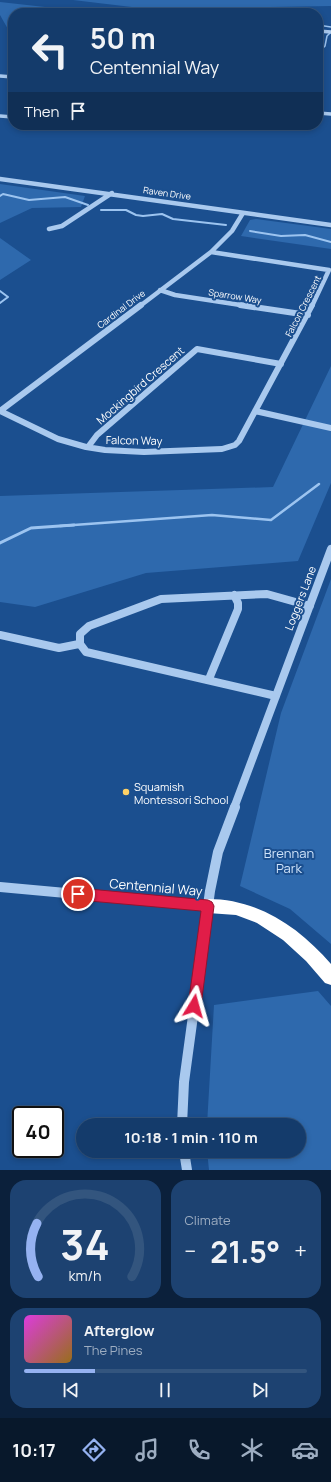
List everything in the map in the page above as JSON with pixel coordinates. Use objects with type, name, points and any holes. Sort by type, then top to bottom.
[{"type":"highway","points":[[208,906],[236,908],[266,919],[303,947],[331,977]]},
{"type":"street","name":"Raven Drive","points":[[0,179],[331,225]]},
{"type":"street","points":[[49,229],[62,226],[112,194]]},
{"type":"street","name":"Cardinal Drive","points":[[0,411],[211,252],[230,234],[243,213]]},
{"type":"street","name":"Falcon Crescent","points":[[211,252],[330,270],[308,315],[256,411]]},
{"type":"street","name":"Sparrow Way","points":[[160,290],[175,295],[308,315]]},
{"type":"street","name":"Mockingbird Crescent","points":[[88,447],[97,435],[197,349],[281,364]]},
{"type":"street","name":"Falcon Way","points":[[0,411],[58,439],[88,447],[125,452],[222,449],[235,445],[239,441],[256,411]]},
{"type":"street","points":[[256,411],[331,428]]},
{"type":"street","name":"Loggers Lane","points":[[208,906],[218,852],[331,548]]},
{"type":"street","points":[[276,696],[86,652],[80,648],[80,634],[84,629],[156,600],[267,594],[310,606]]},
{"type":"street","points":[[209,680],[238,609],[238,603],[234,595]]},
{"type":"street","points":[[0,635],[59,648],[79,644]]},
{"type":"street","name":"Centennial Way","points":[[0,887],[208,906],[184,1082],[182,1118]]},
{"type":"street","points":[[185,1158],[187,1170]]},
{"type":"green space","points":[[73,0],[331,0],[331,6],[261,8],[140,8]]},
{"type":"green space","points":[[0,2],[54,8],[8,8],[8,29],[0,15]]},
{"type":"green space","points":[[0,184],[85,196],[81,207],[32,208],[0,223]]},
{"type":"green space","points":[[256,219],[331,229],[331,249],[241,236],[250,220]]},
{"type":"green space","points":[[0,238],[31,260],[0,280]]},
{"type":"green space","points":[[331,366],[331,483],[298,561],[146,573],[35,607],[0,602],[0,496],[273,487]]},
{"type":"green space","name":"Brennan Park","points":[[331,579],[331,944],[290,909],[240,886],[281,713]]},
{"type":"green space","points":[[318,991],[331,1006],[331,1170],[209,1170],[208,1158],[306,1158],[306,1118],[207,1118],[214,1005]]},
{"type":"waterway","points":[[323,26],[331,27]]},
{"type":"waterway","points":[[323,48],[325,46],[327,36],[330,33]]},
{"type":"waterway","points":[[0,196],[3,194],[29,200],[65,197],[88,205]]},
{"type":"waterway","points":[[101,210],[126,210],[136,215],[143,216],[162,214],[173,219],[226,225]]},
{"type":"waterway","points":[[250,231],[281,236],[305,235],[331,242]]},
{"type":"waterway","points":[[0,291],[8,297],[0,303]]},
{"type":"waterway","points":[[69,525],[212,515],[271,520],[319,484]]},
{"type":"waterway","points":[[0,543],[31,528],[69,525]]},
{"type":"waterway","points":[[60,526],[69,525]]},
{"type":"waterway","points":[[69,525],[74,525]]},
{"type":"place","name":"Squamish Montessori School","points":[[126,792]]},
{"type":"route","points":[[78,894],[208,906],[194,1006]]}]
